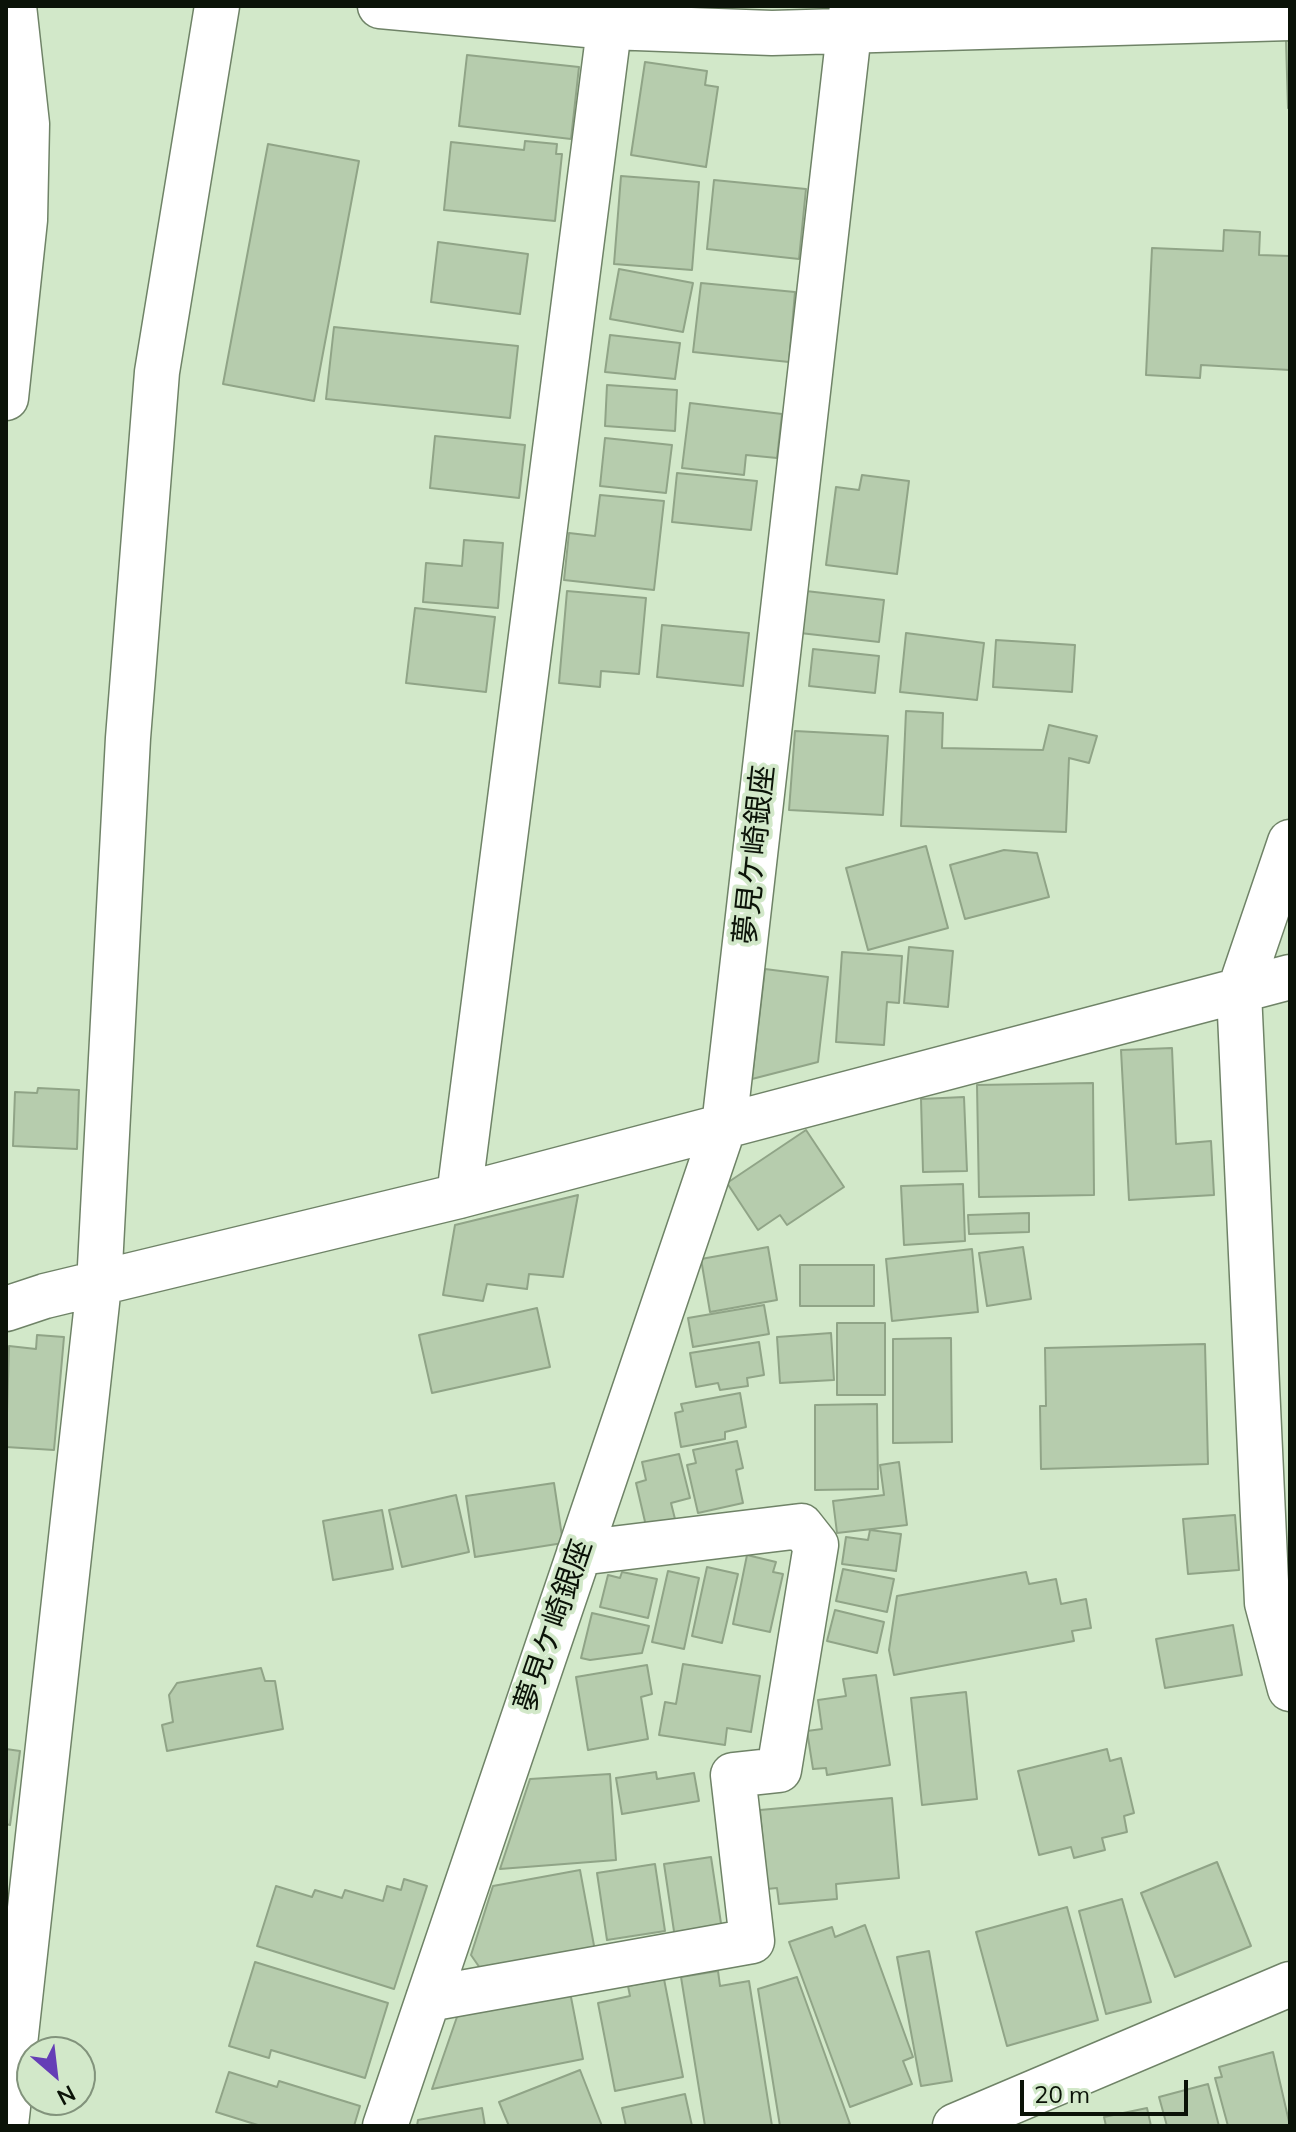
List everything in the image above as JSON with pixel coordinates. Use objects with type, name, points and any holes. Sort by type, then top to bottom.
[{"type":"street","points":[[6,398],[25,204],[27,124],[14,6]]},
{"type":"street","points":[[6,2125],[99,1285],[127,754],[157,372],[217,6]]},
{"type":"street","points":[[380,6],[610,17],[1290,18]]},
{"type":"street","points":[[459,1196],[610,17]]},
{"type":"street","name":"夢見ケ崎銀座","points":[[385,2126],[724,1126],[850,19]]},
{"type":"street","points":[[1290,842],[1239,992],[1273,1354],[1267,1603],[1290,1689]]},
{"type":"street","points":[[6,1309],[45,1296],[459,1196],[1290,977]]},
{"type":"street","points":[[428,1999],[752,1941],[733,1775],[779,1770],[816,1545],[801,1526],[579,1553]]},
{"type":"street","points":[[955,2126],[1290,1984]]},
{"type":"building","points":[[1290,40],[1290,107],[1288,108],[1286,41]]},
{"type":"building","points":[[467,55],[579,67],[571,139],[459,126]]},
{"type":"building","points":[[645,62],[707,71],[705,85],[718,87],[706,167],[631,155]]},
{"type":"building","points":[[525,141],[557,144],[556,154],[562,154],[555,221],[444,210],[451,142],[524,150]]},
{"type":"building","points":[[268,144],[359,161],[314,401],[223,384]]},
{"type":"building","points":[[621,176],[699,182],[692,270],[614,264]]},
{"type":"building","points":[[714,180],[806,189],[799,259],[707,249]]},
{"type":"building","points":[[1224,230],[1260,232],[1259,255],[1290,256],[1290,370],[1201,365],[1200,378],[1146,375],[1152,248],[1223,251]]},
{"type":"building","points":[[438,242],[528,254],[520,314],[431,302]]},
{"type":"building","points":[[619,269],[693,283],[683,332],[610,319]]},
{"type":"building","points":[[701,283],[795,292],[789,362],[693,352]]},
{"type":"building","points":[[334,327],[518,346],[510,418],[326,399]]},
{"type":"building","points":[[610,335],[680,343],[675,379],[605,372]]},
{"type":"building","points":[[607,385],[677,390],[675,431],[605,426]]},
{"type":"building","points":[[690,403],[782,414],[777,458],[746,455],[744,475],[682,468]]},
{"type":"building","points":[[435,436],[525,445],[519,498],[430,488]]},
{"type":"building","points":[[605,438],[672,445],[666,493],[600,486]]},
{"type":"building","points":[[677,473],[757,481],[751,530],[672,522]]},
{"type":"building","points":[[862,475],[909,481],[897,574],[826,565],[836,487],[859,490]]},
{"type":"building","points":[[600,495],[664,501],[654,590],[564,580],[569,533],[595,536]]},
{"type":"building","points":[[464,540],[503,543],[498,608],[423,602],[426,563],[462,566]]},
{"type":"building","points":[[567,591],[646,598],[639,674],[601,671],[600,687],[559,683]]},
{"type":"building","points":[[806,591],[884,600],[879,642],[800,633]]},
{"type":"building","points":[[415,608],[495,617],[486,692],[406,683]]},
{"type":"building","points":[[662,625],[749,633],[743,686],[657,677]]},
{"type":"building","points":[[906,633],[984,643],[977,700],[900,692]]},
{"type":"building","points":[[996,640],[1075,645],[1072,692],[993,687]]},
{"type":"building","points":[[813,649],[879,656],[875,693],[809,686]]},
{"type":"building","points":[[906,711],[943,713],[942,748],[1043,750],[1049,725],[1097,736],[1089,763],[1069,758],[1066,832],[901,826]]},
{"type":"building","points":[[795,731],[888,736],[883,815],[789,810]]},
{"type":"building","points":[[926,846],[948,928],[868,950],[846,868]]},
{"type":"building","points":[[1004,850],[1037,853],[1049,897],[965,919],[950,865]]},
{"type":"building","points":[[909,947],[953,951],[948,1007],[904,1003]]},
{"type":"building","points":[[842,952],[902,956],[899,1003],[887,1002],[884,1045],[836,1042]]},
{"type":"building","points":[[765,969],[828,977],[818,1062],[752,1079]]},
{"type":"building","points":[[1172,1048],[1176,1144],[1211,1141],[1214,1195],[1129,1200],[1121,1050]]},
{"type":"building","points":[[1093,1083],[1094,1195],[979,1197],[977,1085]]},
{"type":"building","points":[[38,1088],[79,1090],[77,1149],[13,1146],[15,1092],[37,1093]]},
{"type":"building","points":[[964,1097],[967,1171],[923,1172],[921,1099]]},
{"type":"building","points":[[806,1130],[844,1187],[787,1225],[780,1215],[758,1230],[727,1183]]},
{"type":"building","points":[[963,1184],[965,1241],[904,1245],[901,1186]]},
{"type":"building","points":[[578,1195],[563,1277],[529,1274],[527,1289],[487,1284],[483,1301],[443,1295],[455,1225]]},
{"type":"building","points":[[1029,1213],[1029,1232],[969,1234],[968,1215]]},
{"type":"building","points":[[768,1247],[777,1300],[710,1312],[701,1259]]},
{"type":"building","points":[[1023,1247],[1031,1299],[987,1306],[979,1253]]},
{"type":"building","points":[[972,1249],[978,1312],[892,1321],[886,1259]]},
{"type":"building","points":[[800,1265],[874,1265],[874,1306],[800,1306]]},
{"type":"building","points":[[764,1305],[769,1334],[693,1347],[688,1318]]},
{"type":"building","points":[[537,1308],[550,1367],[432,1393],[419,1335]]},
{"type":"building","points":[[837,1323],[885,1323],[885,1395],[837,1395]]},
{"type":"building","points":[[831,1333],[834,1380],[780,1383],[777,1337]]},
{"type":"building","points":[[37,1335],[64,1337],[54,1450],[6,1447],[9,1346],[36,1349]]},
{"type":"building","points":[[951,1338],[952,1442],[893,1443],[893,1339]]},
{"type":"building","points":[[759,1342],[764,1375],[747,1378],[748,1386],[720,1390],[718,1383],[696,1387],[690,1353]]},
{"type":"building","points":[[1205,1344],[1208,1464],[1041,1469],[1040,1406],[1046,1406],[1045,1348]]},
{"type":"building","points":[[740,1393],[746,1427],[725,1432],[725,1439],[681,1447],[675,1413],[683,1411],[681,1404]]},
{"type":"building","points":[[877,1404],[878,1489],[815,1490],[815,1405]]},
{"type":"building","points":[[737,1441],[743,1468],[736,1470],[743,1503],[698,1513],[687,1465],[696,1463],[693,1450]]},
{"type":"building","points":[[679,1454],[690,1498],[671,1503],[675,1519],[646,1526],[636,1483],[646,1480],[642,1462]]},
{"type":"building","points":[[899,1462],[907,1525],[837,1533],[833,1501],[884,1495],[880,1465]]},
{"type":"building","points":[[554,1483],[563,1543],[475,1557],[466,1496]]},
{"type":"building","points":[[456,1495],[469,1552],[402,1567],[389,1510]]},
{"type":"building","points":[[382,1510],[393,1569],[333,1580],[323,1521]]},
{"type":"building","points":[[1235,1515],[1239,1570],[1188,1574],[1183,1519]]},
{"type":"building","points":[[870,1530],[901,1534],[896,1571],[842,1564],[846,1537],[868,1540]]},
{"type":"building","points":[[747,1555],[776,1562],[773,1572],[783,1574],[770,1632],[733,1624]]},
{"type":"building","points":[[707,1567],[738,1574],[722,1643],[692,1636]]},
{"type":"building","points":[[843,1569],[894,1579],[887,1612],[836,1601]]},
{"type":"building","points":[[668,1571],[699,1578],[684,1649],[652,1642]]},
{"type":"building","points":[[622,1572],[657,1579],[648,1618],[600,1607],[608,1575],[620,1578]]},
{"type":"building","points":[[1026,1572],[1029,1584],[1056,1579],[1061,1604],[1086,1599],[1091,1628],[1072,1631],[1074,1641],[894,1675],[889,1650],[897,1596]]},
{"type":"building","points":[[835,1610],[884,1622],[877,1653],[827,1641]]},
{"type":"building","points":[[592,1613],[649,1626],[642,1653],[590,1660],[581,1658]]},
{"type":"building","points":[[1233,1625],[1242,1675],[1165,1688],[1156,1639]]},
{"type":"building","points":[[683,1664],[760,1676],[751,1732],[727,1728],[725,1745],[659,1735],[665,1702],[676,1704]]},
{"type":"building","points":[[647,1665],[652,1694],[641,1697],[648,1739],[588,1750],[576,1677]]},
{"type":"building","points":[[261,1668],[265,1681],[275,1681],[283,1729],[167,1751],[162,1725],[173,1722],[169,1695],[177,1683]]},
{"type":"building","points":[[876,1675],[890,1765],[827,1775],[826,1768],[813,1769],[807,1731],[822,1729],[818,1700],[846,1696],[843,1679]]},
{"type":"building","points":[[966,1692],[977,1799],[922,1805],[911,1698]]},
{"type":"building","points":[[6,1749],[20,1751],[10,1825],[6,1824]]},
{"type":"building","points":[[1107,1749],[1110,1761],[1121,1758],[1134,1813],[1124,1816],[1127,1832],[1102,1838],[1105,1850],[1074,1858],[1071,1847],[1039,1855],[1018,1771]]},
{"type":"building","points":[[656,1772],[657,1779],[694,1773],[699,1801],[622,1814],[616,1778]]},
{"type":"building","points":[[610,1774],[616,1860],[500,1869],[530,1779]]},
{"type":"building","points":[[892,1798],[899,1878],[836,1884],[837,1899],[779,1904],[777,1888],[767,1889],[760,1810]]},
{"type":"building","points":[[711,1857],[722,1930],[675,1938],[664,1864]]},
{"type":"building","points":[[1217,1862],[1251,1946],[1175,1977],[1141,1893]]},
{"type":"building","points":[[655,1864],[665,1931],[607,1940],[597,1873]]},
{"type":"building","points":[[580,1870],[595,1951],[482,1971],[471,1955],[493,1886]]},
{"type":"building","points":[[404,1879],[427,1886],[394,1989],[257,1946],[276,1886],[312,1897],[315,1890],[342,1898],[345,1890],[383,1901],[387,1886],[401,1890]]},
{"type":"building","points":[[1122,1899],[1151,2002],[1106,2014],[1079,1911]]},
{"type":"building","points":[[1067,1907],[1098,2020],[1007,2046],[976,1932]]},
{"type":"building","points":[[865,1925],[913,2057],[903,2061],[912,2084],[850,2107],[789,1942],[832,1927],[835,1937]]},
{"type":"building","points":[[929,1951],[952,2081],[921,2086],[897,1957]]},
{"type":"building","points":[[255,1962],[388,2003],[365,2078],[271,2050],[269,2058],[229,2046]]},
{"type":"building","points":[[718,1971],[720,1986],[749,1981],[772,2126],[705,2126],[681,1977]]},
{"type":"building","points":[[797,1977],[850,2124],[780,2126],[758,1989]]},
{"type":"building","points":[[664,1979],[683,2077],[615,2091],[598,2003],[630,1996],[628,1986]]},
{"type":"building","points":[[570,1992],[583,2059],[432,2089],[458,2014]]},
{"type":"building","points":[[1273,2052],[1290,2126],[1228,2126],[1215,2078],[1222,2077],[1219,2067]]},
{"type":"building","points":[[580,2070],[602,2126],[509,2126],[499,2102]]},
{"type":"building","points":[[229,2072],[277,2087],[279,2081],[360,2106],[354,2126],[261,2126],[216,2112]]},
{"type":"building","points":[[1208,2084],[1219,2126],[1167,2126],[1159,2097]]},
{"type":"building","points":[[685,2094],[692,2126],[626,2126],[622,2108]]},
{"type":"building","points":[[482,2108],[485,2126],[417,2126],[418,2120]]},
{"type":"building","points":[[1147,2108],[1151,2126],[1106,2126],[1104,2117]]}]
